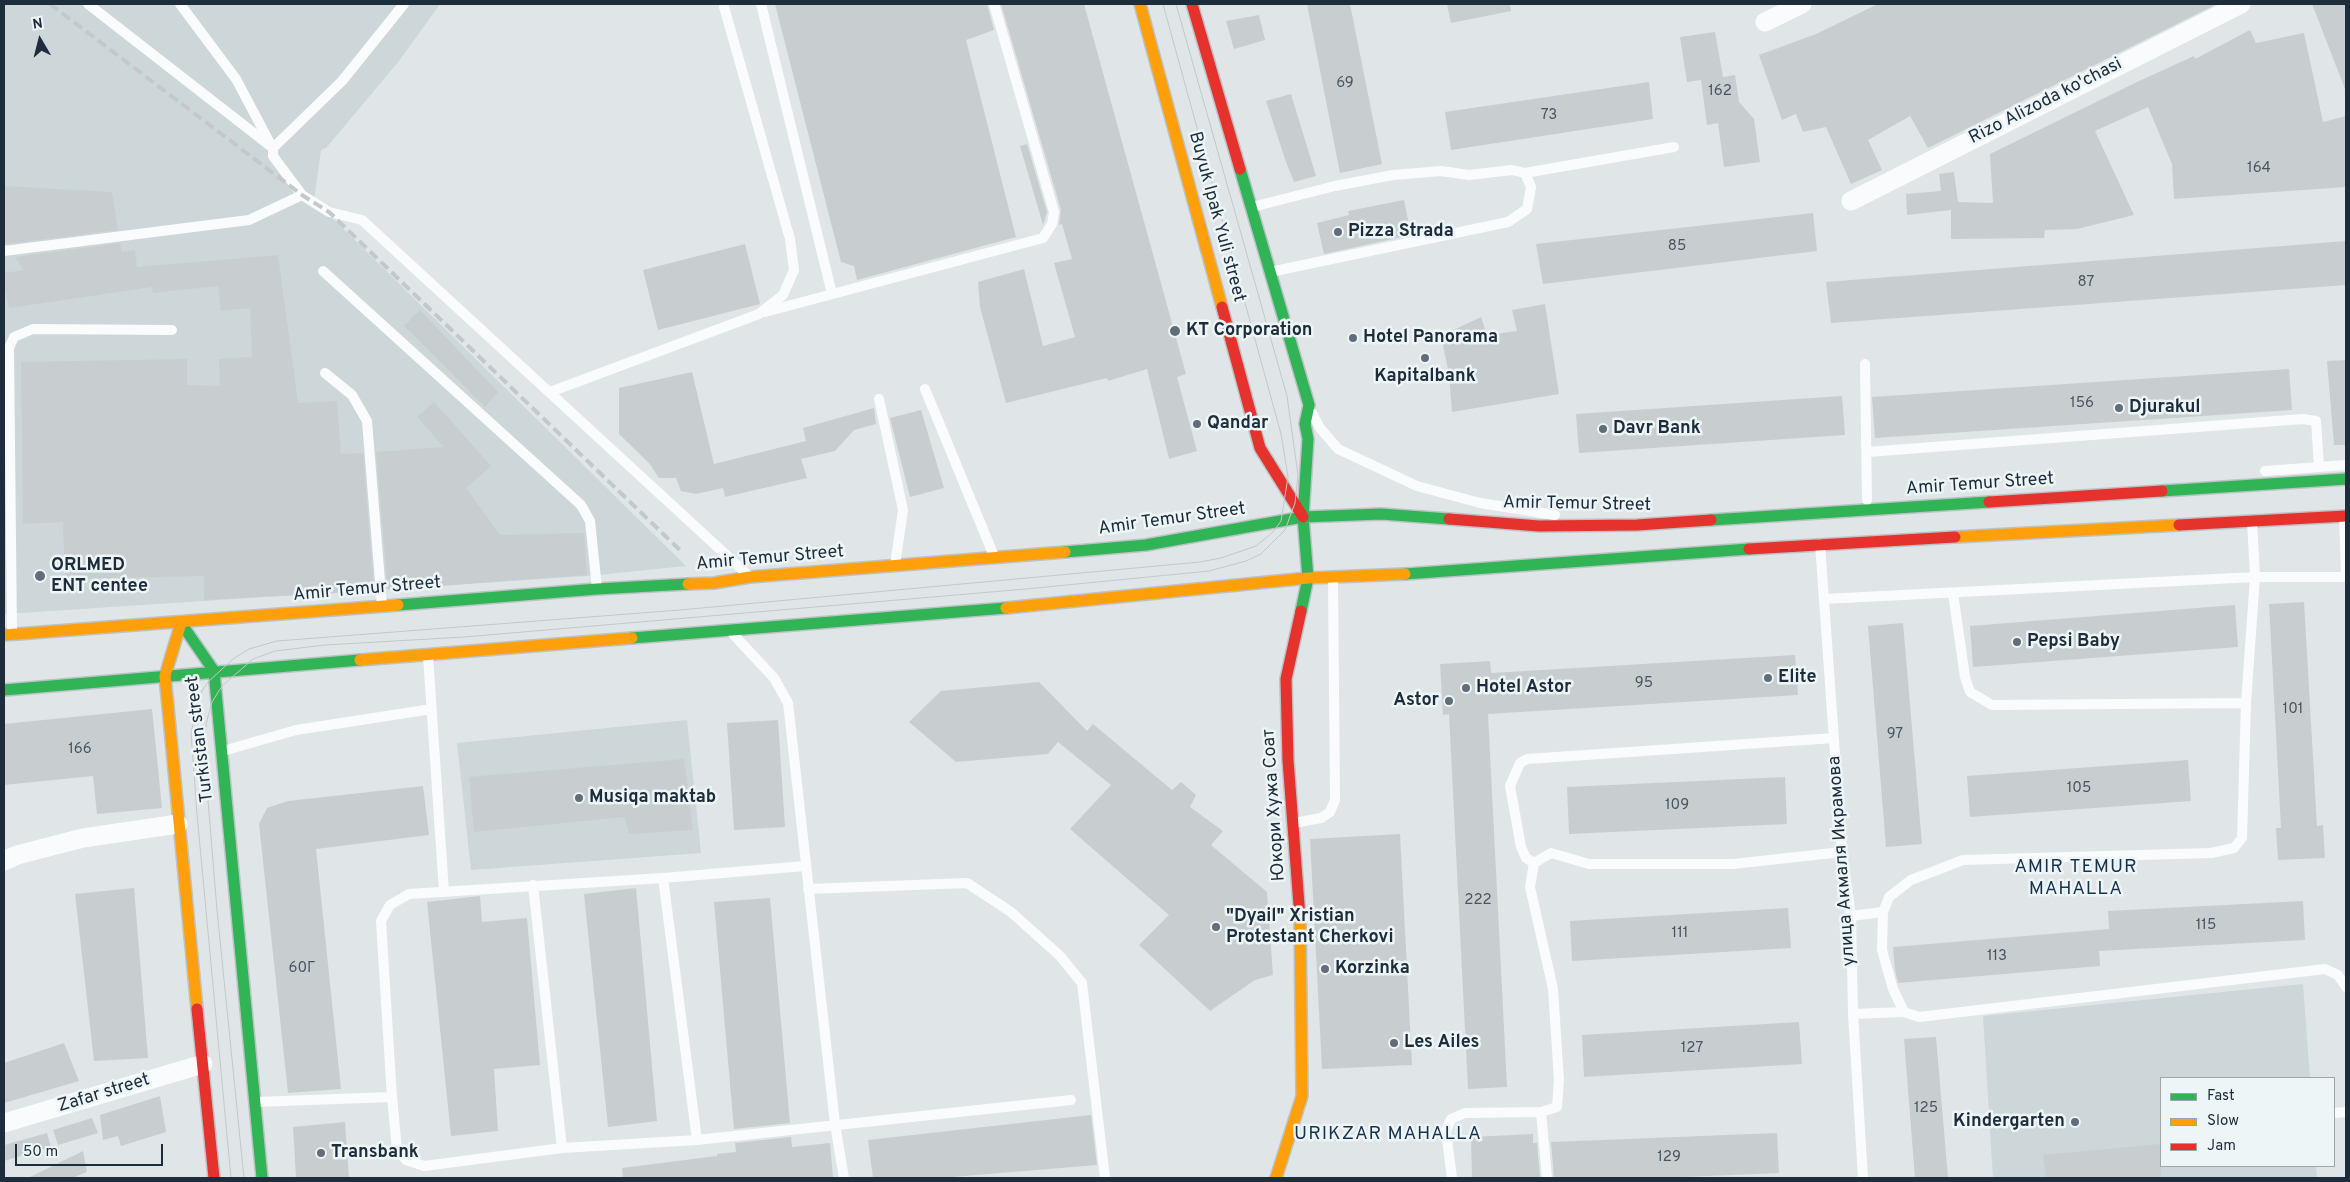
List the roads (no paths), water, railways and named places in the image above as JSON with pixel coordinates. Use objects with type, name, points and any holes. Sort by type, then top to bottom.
[{"type":"main road","name":"Buyuk Ipak Yuli street","points":[[1140,4],[1260,448],[1303,517]]},
{"type":"main road","name":"Buyuk Ipak Yuli street","points":[[1192,4],[1309,405],[1304,424],[1308,439],[1303,517],[1308,578]]},
{"type":"main road","name":"Amir Temur Street","points":[[8,635],[181,623],[597,589],[714,583],[750,577],[1146,545],[1242,530],[1303,517],[1380,514],[1539,526],[1637,525],[2346,479]]},
{"type":"main road","points":[[4,690],[214,671],[958,612],[1308,578],[1418,574],[1591,559],[1820,544],[2345,516]]},
{"type":"main road","name":"Юкори Хужа Соат","points":[[1276,1178],[1302,1096],[1303,1044],[1299,886],[1288,760],[1286,679],[1308,578]]},
{"type":"main road","name":"Turkistan street","points":[[181,623],[214,671],[262,1178]]},
{"type":"main road","name":"Turkistan street","points":[[181,623],[165,676],[214,1178]]},
{"type":"street","points":[[1765,22],[1802,4]]},
{"type":"street","name":"Rizo Alizoda ko'chasi","points":[[1851,201],[2241,4]]},
{"type":"street","points":[[4,861],[82,838],[178,824]]},
{"type":"street","name":"Zafar street","points":[[4,1123],[203,1064]]},
{"type":"lane","points":[[88,4],[273,148]]},
{"type":"lane","points":[[180,4],[236,79],[273,148],[273,156],[302,196],[330,212],[362,220],[750,577]]},
{"type":"lane","points":[[273,148],[342,81],[404,4]]},
{"type":"lane","points":[[761,4],[832,294]]},
{"type":"lane","points":[[550,392],[759,314],[1043,238],[1052,224],[1054,212],[994,4]]},
{"type":"lane","points":[[724,7],[790,238],[794,270],[783,295],[759,314]]},
{"type":"lane","points":[[1250,207],[1335,186],[1393,176],[1441,171],[1469,175],[1512,170],[1525,173],[1674,148]]},
{"type":"lane","points":[[1269,272],[1508,222],[1527,209],[1531,187],[1525,173]]},
{"type":"lane","points":[[4,251],[249,220],[302,196]]},
{"type":"lane","points":[[323,271],[581,505],[590,521],[597,589]]},
{"type":"lane","points":[[8,635],[9,348],[14,337],[33,329],[172,330]]},
{"type":"lane","points":[[1865,364],[1867,500]]},
{"type":"lane","points":[[325,372],[352,395],[366,421],[382,607]]},
{"type":"lane","points":[[926,389],[994,557]]},
{"type":"lane","points":[[879,399],[903,510],[895,565]]},
{"type":"lane","points":[[1309,405],[1320,428],[1338,449],[1417,486],[1480,503],[1577,518],[1965,493]]},
{"type":"lane","points":[[1867,452],[2303,419],[2316,421],[2319,467]]},
{"type":"lane","points":[[2250,472],[2346,466]]},
{"type":"lane","points":[[1824,599],[2255,577],[2346,576],[2345,516]]},
{"type":"lane","points":[[1904,1012],[1893,989],[1882,950],[1883,912],[1889,897],[1911,880],[1963,860],[2211,854],[2234,848],[2242,838],[2246,703],[2255,577],[2252,521]]},
{"type":"lane","name":"улица Акмаля Икрамова","points":[[1820,544],[1842,852],[1851,916],[1853,1014],[1863,1178]]},
{"type":"lane","points":[[1294,822],[1321,818],[1330,812],[1335,800],[1333,578]]},
{"type":"lane","points":[[1953,593],[1965,677],[1970,692],[1992,705],[2246,703]]},
{"type":"lane","points":[[731,631],[774,678],[788,703],[835,1124],[844,1178]]},
{"type":"lane","points":[[428,654],[444,892]]},
{"type":"lane","points":[[221,752],[296,730],[432,709]]},
{"type":"lane","points":[[1534,863],[1526,858],[1521,847],[1510,786],[1520,763],[1527,759],[1834,738]]},
{"type":"lane","points":[[1452,1178],[1446,1131],[1451,1119],[1465,1114],[1541,1112],[1557,1107],[1559,1080],[1553,989],[1530,886],[1534,863],[1551,853],[1589,864],[1733,864],[1842,852]]},
{"type":"lane","points":[[805,866],[663,878],[409,894],[390,906],[380,921],[392,1096],[398,1150],[406,1160],[424,1166],[562,1148],[697,1140],[1071,1100]]},
{"type":"lane","points":[[663,878],[697,1140]]},
{"type":"lane","points":[[808,889],[967,883],[1011,912],[1060,956],[1082,983],[1105,1178]]},
{"type":"lane","points":[[533,885],[562,1148]]},
{"type":"lane","points":[[1851,916],[1883,912]]},
{"type":"lane","points":[[1853,1014],[1904,1012],[1919,1017],[2325,969],[2338,976],[2346,987]]},
{"type":"lane","points":[[255,1102],[392,1096]]},
{"type":"lane","points":[[1541,1112],[1547,1178]]},
{"type":"tram line","points":[[231,1178],[191,733],[200,694],[208,682],[233,659],[249,649],[277,641],[680,610],[1200,562],[1221,558],[1256,546],[1273,532],[1281,521],[1288,477],[1281,434],[1163,4]]},
{"type":"tram line","points":[[244,1178],[217,910],[204,752],[206,724],[212,702],[222,686],[253,659],[275,651],[325,645],[464,637],[1026,589],[1209,571],[1246,561],[1261,554],[1285,530],[1295,503],[1298,475],[1287,396],[1176,4]]},
{"type":"railway","points":[[50,4],[302,195],[329,212],[683,553]]},
{"type":"place","name":"Pizza Strada","points":[[1338,232]]},
{"type":"place","name":"KT Corporation","points":[[1175,331]]},
{"type":"place","name":"Hotel Panorama","points":[[1353,338]]},
{"type":"place","name":"Kapitalbank","points":[[1425,358]]},
{"type":"place","name":"Djurakul","points":[[2119,408]]},
{"type":"place","name":"Qandar","points":[[1197,424]]},
{"type":"place","name":"Davr Bank","points":[[1603,429]]},
{"type":"place","name":"ORLMED ENT centee","points":[[40,576]]},
{"type":"place","name":"Pepsi Baby","points":[[2017,642]]},
{"type":"place","name":"Elite","points":[[1768,678]]},
{"type":"place","name":"Hotel Astor","points":[[1466,688]]},
{"type":"place","name":"Astor","points":[[1449,701]]},
{"type":"place","name":"Musiqa maktab","points":[[579,798]]},
{"type":"place","name":"\"Dyail\" Xristian Protestant Cherkovi","points":[[1216,927]]},
{"type":"place","name":"Korzinka","points":[[1325,969]]},
{"type":"place","name":"Les Ailes","points":[[1394,1043]]},
{"type":"place","name":"Kindergarten","points":[[2075,1122]]},
{"type":"place","name":"Transbank","points":[[321,1153]]},
{"type":"district","name":"AMIR TEMUR MAHALLA","points":[[2076,879]]},
{"type":"district","name":"URIKZAR MAHALLA","points":[[1388,1135]]}]
